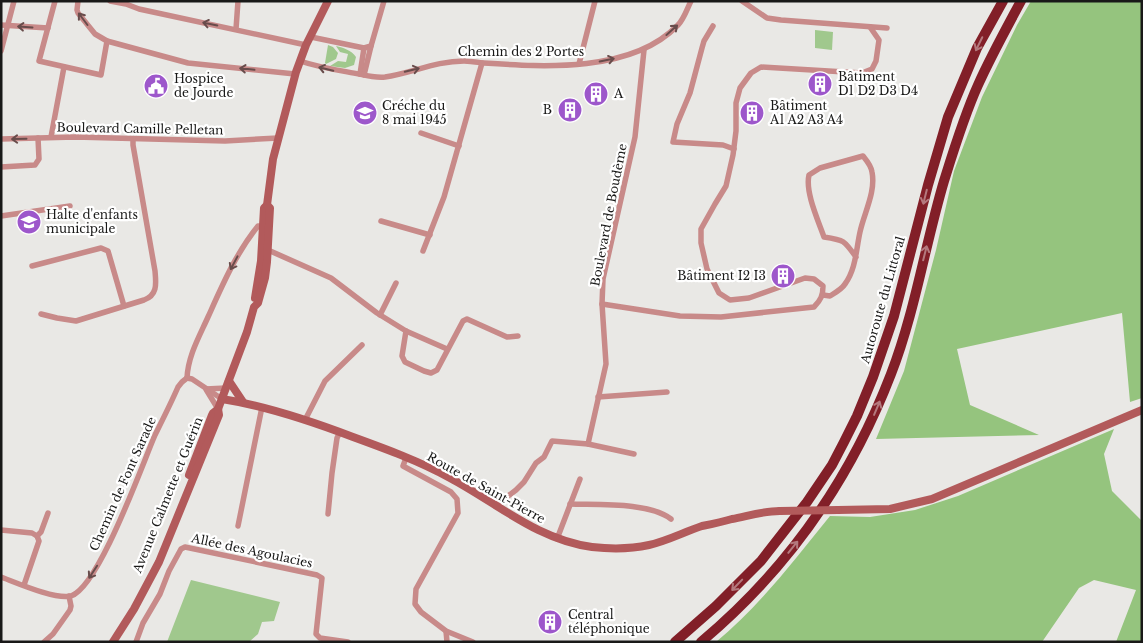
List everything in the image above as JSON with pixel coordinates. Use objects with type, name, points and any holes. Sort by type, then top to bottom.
[{"type":"highway","name":"Autoroute du Littoral","points":[[675,642],[716,606],[761,561],[807,502],[844,442],[873,377],[894,316],[948,117],[977,48],[1003,1]]},
{"type":"highway","points":[[701,642],[762,584],[797,542],[826,502],[866,432],[892,373],[907,325],[944,183],[964,119],[977,86],[1021,1]]},
{"type":"main road","name":"Avenue Calmette et Guérin","points":[[113,642],[134,609],[159,562],[218,417],[218,409],[247,332],[254,307],[258,303],[265,278],[266,226],[264,208],[267,205],[270,177],[278,138],[295,74],[306,45],[328,1]]},
{"type":"main road","points":[[228,384],[244,402]]},
{"type":"main road","name":"Route de Saint-Pierre","points":[[222,399],[244,402],[305,420],[406,458],[452,479],[539,531],[573,544],[592,547],[624,548],[648,546],[701,527],[749,515],[776,511],[890,509],[932,499],[1142,410]]},
{"type":"main road","name":"Avenue Calmette et Guérin","points":[[108,642],[130,609],[162,546],[213,413],[218,409]]},
{"type":"street","points":[[1,51],[4,25],[14,1]]},
{"type":"street","points":[[55,1],[39,61],[101,75],[107,41]]},
{"type":"street","points":[[78,1],[78,13],[95,34],[107,41],[188,63],[295,74]]},
{"type":"street","points":[[110,1],[133,4],[138,10],[306,45]]},
{"type":"street","points":[[236,29],[238,1]]},
{"type":"street","points":[[362,75],[384,1]]},
{"type":"street","points":[[579,64],[595,1]]},
{"type":"street","name":"Chemin des 2 Portes","points":[[300,61],[325,69],[374,77],[386,77],[444,62],[464,61],[532,65],[579,64],[606,61],[644,50],[662,39],[680,23],[691,1]]},
{"type":"street","points":[[742,1],[768,18],[887,28]]},
{"type":"street","points":[[4,25],[48,28]]},
{"type":"street","points":[[714,26],[704,41],[690,93],[677,124],[673,142],[724,145],[734,149]]},
{"type":"street","points":[[602,304],[680,316],[721,317],[814,307],[819,302],[823,286],[814,279],[805,278],[749,298],[730,300],[719,293],[707,270],[701,243],[701,229],[726,186],[734,149],[736,104],[740,88],[751,72],[761,67],[862,72],[872,70],[876,61],[879,40],[870,27]]},
{"type":"street","points":[[311,37],[364,48],[371,46]]},
{"type":"street","points":[[362,75],[364,48]]},
{"type":"street","name":"Boulevard de Boudème","points":[[588,444],[606,364],[602,304],[603,279],[635,137],[644,50]]},
{"type":"street","points":[[423,251],[444,197],[482,62]]},
{"type":"street","points":[[51,137],[64,67]]},
{"type":"street","points":[[420,133],[459,146]]},
{"type":"street","name":"Boulevard Camille Pelletan","points":[[1,139],[51,137],[225,142],[278,138]]},
{"type":"street","points":[[1,167],[35,165],[39,159],[38,138]]},
{"type":"street","points":[[41,314],[76,321],[149,298],[156,289],[155,271],[133,139]]},
{"type":"street","points":[[822,295],[830,296],[845,285],[854,267],[856,257],[860,233],[872,187],[873,174],[871,166],[862,156],[820,168],[809,175],[807,181],[808,190],[824,237],[841,240],[856,257]]},
{"type":"street","points":[[1,216],[70,206]]},
{"type":"street","points":[[381,221],[430,235]]},
{"type":"street","points":[[222,399],[192,379],[187,378],[190,356],[237,257],[258,226],[266,226]]},
{"type":"street","points":[[32,266],[101,248],[108,251],[124,306]]},
{"type":"street","points":[[265,250],[331,278],[380,315],[406,331],[448,349]]},
{"type":"street","points":[[380,315],[396,284]]},
{"type":"street","points":[[406,331],[403,359],[405,362],[431,373],[437,370],[463,321],[467,319],[507,337],[518,336]]},
{"type":"street","points":[[305,420],[325,382],[362,345]]},
{"type":"street","name":"Chemin de Font Sarade","points":[[69,596],[78,592],[94,572],[122,518],[178,387],[187,378]]},
{"type":"street","points":[[206,389],[228,384]]},
{"type":"street","points":[[206,389],[218,409]]},
{"type":"street","points":[[598,397],[668,392]]},
{"type":"street","points":[[238,526],[262,407]]},
{"type":"street","points":[[328,514],[332,473],[340,432]]},
{"type":"street","points":[[495,506],[524,482],[536,463],[544,457],[552,441],[588,444],[634,454]]},
{"type":"street","points":[[406,458],[403,466],[451,492],[457,499],[458,513],[416,590],[415,604],[421,612],[446,631],[473,642]]},
{"type":"street","points":[[557,538],[580,480]]},
{"type":"street","points":[[570,504],[646,508],[664,514],[671,519]]},
{"type":"street","points":[[37,536],[41,532],[48,513]]},
{"type":"street","points":[[1,530],[32,533],[37,536],[39,541],[24,585]]},
{"type":"street","name":"Allée des Agoulacies","points":[[136,642],[143,623],[160,594],[169,571],[181,549],[185,547],[310,573],[322,578],[316,634],[320,638],[348,642]]},
{"type":"street","points":[[1,578],[56,596],[69,596],[70,610],[53,634],[44,642]]},
{"type":"street","points":[[446,631],[447,642]]},
{"type":"green space","points":[[1031,1],[1142,1],[1142,398],[1130,402],[1122,313],[957,349],[970,405],[1039,435],[876,439],[904,371],[936,250],[954,171],[982,97],[1017,25]]},
{"type":"green space","points":[[815,30],[833,32],[832,50],[815,48]]},
{"type":"green space","points":[[328,45],[333,47],[338,53],[336,59],[326,64],[325,63]]},
{"type":"green space","points":[[336,46],[347,50],[356,57],[354,65],[345,68],[330,66],[338,61],[346,62],[348,54],[340,52]]},
{"type":"green space","points":[[1114,429],[1104,454],[1112,491],[1142,521],[1142,642],[1116,642],[1136,590],[1094,580],[1079,588],[1042,642],[716,642],[762,598],[830,516],[870,517],[915,510],[958,496]]},
{"type":"green space","points":[[191,580],[280,602],[274,621],[262,622],[258,634],[249,642],[167,642]]},
{"type":"place","name":"Bâtiment D1 D2 D3 D4","points":[[820,84]]},
{"type":"place","name":"Hospice de Jourde","points":[[156,86]]},
{"type":"place","name":"A","points":[[596,94]]},
{"type":"place","name":"B","points":[[570,110]]},
{"type":"place","name":"Créche du 8 mai 1945","points":[[365,113]]},
{"type":"place","name":"Bâtiment A1 A2 A3 A4","points":[[752,113]]},
{"type":"place","name":"Halte d'enfants municipale","points":[[29,222]]},
{"type":"place","name":"Bâtiment I2 I3","points":[[783,276]]},
{"type":"place","name":"Central téléphonique","points":[[550,622]]}]
